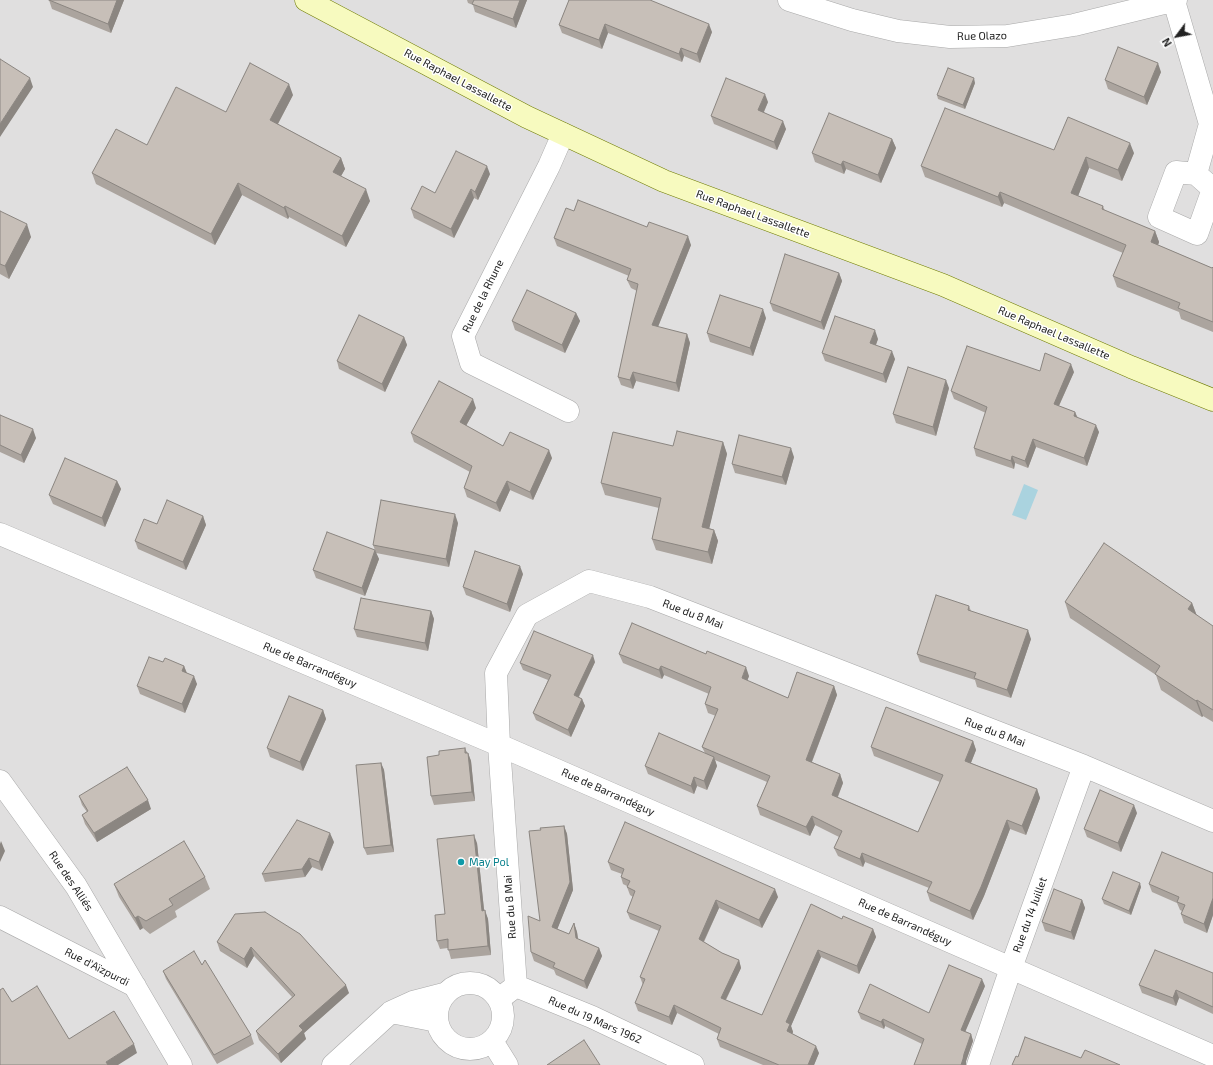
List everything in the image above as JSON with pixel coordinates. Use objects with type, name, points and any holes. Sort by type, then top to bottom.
[{"type":"main road","name":"Rue Raphael Lassallette","points":[[306,0],[527,117],[664,181],[943,285],[1131,367],[1213,400]]},
{"type":"street","name":"Rue Olazo","points":[[789,0],[852,20],[898,32],[950,37],[1007,36],[1074,24],[1175,0]]},
{"type":"street","points":[[1175,0],[1210,124],[1196,174]]},
{"type":"street","name":"Rue de la Rhune","points":[[563,134],[549,166],[463,336],[471,363],[568,411]]},
{"type":"street","points":[[1176,172],[1196,174],[1213,189],[1197,234],[1158,217],[1176,172]]},
{"type":"street","name":"Rue de Barrandéguy","points":[[0,534],[499,745],[1213,1056]]},
{"type":"street","name":"Rue du 8 Mai","points":[[516,986],[499,745],[496,674],[527,615],[589,581],[650,597],[1084,766],[1213,820]]},
{"type":"street","name":"Rue du 14 Juillet","points":[[978,1065],[1011,968],[1084,766]]},
{"type":"street","name":"Rue des Alliés","points":[[0,781],[76,886],[135,986]]},
{"type":"street","name":"Rue d'Aïzpurdi","points":[[0,917],[135,986],[181,1065]]},
{"type":"street","points":[[333,1065],[391,1012],[413,1002],[444,994],[457,985],[468,982],[480,984],[490,989],[499,999],[503,1010],[502,1024],[497,1035],[492,1041],[482,1047],[470,1049],[459,1047],[449,1041],[441,1032],[437,1022],[439,1004],[444,994]]},
{"type":"street","points":[[499,999],[516,986]]},
{"type":"street","name":"Rue du 19 Mars 1962","points":[[516,986],[592,1017],[692,1065]]},
{"type":"street","points":[[391,1012],[437,1022]]},
{"type":"street","points":[[492,1041],[507,1065]]},
{"type":"shaded area","points":[[0,0],[1213,0],[1213,1065],[0,1065]]},
{"type":"water","points":[[1024,484],[1038,490],[1026,520],[1012,515]]},
{"type":"building","points":[[49,0],[117,0],[108,24]]},
{"type":"building","points":[[474,0],[520,0],[513,19],[472,4]]},
{"type":"building","points":[[569,0],[650,0],[709,24],[697,54],[681,48],[679,54],[605,24],[599,40],[559,25]]},
{"type":"building","points":[[1118,47],[1158,63],[1144,97],[1105,80]]},
{"type":"building","points":[[0,59],[30,78],[0,124]]},
{"type":"building","points":[[250,63],[289,84],[270,120],[341,158],[333,172],[366,189],[342,236],[285,206],[284,208],[238,183],[211,234],[92,173],[116,129],[147,145],[176,87],[226,112]]},
{"type":"building","points":[[948,68],[974,78],[963,105],[937,95]]},
{"type":"building","points":[[726,78],[765,94],[758,110],[783,121],[774,142],[711,116]]},
{"type":"building","points":[[945,108],[1054,150],[1068,117],[1130,143],[1118,170],[1086,157],[1071,193],[1103,206],[1102,209],[1155,231],[1151,242],[1212,268],[1213,267],[1213,322],[1178,308],[1180,303],[1113,276],[1126,245],[1000,192],[998,197],[921,166]]},
{"type":"building","points":[[829,113],[892,139],[878,175],[843,161],[841,165],[812,153]]},
{"type":"building","points":[[456,151],[487,166],[475,192],[471,189],[451,229],[411,209],[422,186],[435,193]]},
{"type":"building","points":[[578,200],[647,227],[649,222],[688,236],[652,325],[687,334],[676,383],[633,372],[630,380],[618,377],[638,284],[627,280],[631,269],[554,238],[566,208],[574,211]]},
{"type":"building","points":[[0,211],[27,224],[5,266],[0,264]]},
{"type":"building","points":[[785,254],[839,273],[821,322],[770,303]]},
{"type":"building","points":[[527,290],[576,313],[562,345],[512,321]]},
{"type":"building","points":[[720,295],[763,309],[750,348],[707,333]]},
{"type":"building","points":[[359,315],[404,337],[382,384],[337,361]]},
{"type":"building","points":[[835,316],[875,330],[870,343],[892,351],[883,374],[822,353]]},
{"type":"building","points":[[967,346],[1040,371],[1045,353],[1071,364],[1054,404],[1075,412],[1074,416],[1096,425],[1084,458],[1033,439],[1025,461],[1012,456],[1011,461],[974,448],[987,407],[951,391]]},
{"type":"building","points":[[908,367],[946,380],[933,427],[893,414]]},
{"type":"building","points":[[439,381],[473,399],[460,422],[503,446],[510,432],[549,450],[530,492],[507,481],[496,503],[464,488],[472,466],[411,433]]},
{"type":"building","points":[[0,415],[33,429],[21,455],[0,445]]},
{"type":"building","points":[[677,431],[723,442],[702,527],[714,530],[708,552],[652,539],[661,498],[601,483],[613,432],[673,446]]},
{"type":"building","points":[[739,435],[791,448],[782,477],[732,464]]},
{"type":"building","points":[[65,458],[117,481],[102,518],[49,495]]},
{"type":"building","points":[[167,500],[203,516],[183,562],[135,541],[144,519],[157,524]]},
{"type":"building","points":[[381,500],[455,514],[446,559],[373,545]]},
{"type":"building","points":[[327,532],[375,550],[362,588],[313,570]]},
{"type":"building","points":[[1104,543],[1192,603],[1188,609],[1213,626],[1213,710],[1197,700],[1196,701],[1155,674],[1160,666],[1065,602]]},
{"type":"building","points":[[475,551],[520,566],[507,604],[463,587]]},
{"type":"building","points":[[936,595],[969,606],[968,610],[1028,630],[1007,690],[974,678],[976,673],[917,654]]},
{"type":"building","points":[[361,598],[431,611],[425,643],[354,629]]},
{"type":"building","points":[[632,623],[706,654],[707,651],[746,667],[742,678],[788,698],[797,672],[834,686],[806,760],[840,774],[832,795],[918,832],[943,775],[871,747],[886,707],[973,741],[965,761],[1037,789],[1022,826],[1007,820],[970,911],[927,892],[932,882],[862,853],[860,859],[834,848],[842,831],[812,816],[806,827],[757,806],[770,776],[702,747],[718,709],[705,704],[711,687],[661,666],[659,670],[619,654]]},
{"type":"building","points":[[534,631],[593,655],[574,695],[582,699],[568,730],[533,713],[551,675],[520,663]]},
{"type":"building","points":[[149,657],[163,662],[165,658],[184,666],[182,671],[194,676],[182,704],[137,686]]},
{"type":"building","points":[[289,696],[323,710],[300,762],[267,748]]},
{"type":"building","points":[[659,733],[714,757],[704,781],[694,777],[691,786],[645,766]]},
{"type":"building","points":[[465,748],[465,753],[468,753],[472,792],[431,796],[427,757],[439,755],[439,751]]},
{"type":"building","points":[[381,763],[391,845],[364,848],[356,765]]},
{"type":"building","points":[[127,767],[148,800],[94,833],[82,815],[88,811],[79,796]]},
{"type":"building","points":[[1100,790],[1134,805],[1118,843],[1084,829]]},
{"type":"building","points":[[297,820],[330,833],[319,862],[309,858],[302,869],[262,874]]},
{"type":"building","points":[[625,822],[775,889],[759,920],[716,900],[699,939],[722,953],[739,960],[721,998],[762,1015],[811,904],[842,919],[843,916],[873,929],[857,966],[818,950],[786,1022],[790,1024],[787,1031],[816,1046],[808,1065],[779,1065],[717,1039],[721,1028],[674,1005],[669,1017],[635,1003],[645,979],[640,977],[661,926],[627,912],[635,891],[627,887],[630,881],[621,877],[624,869],[608,862]]},
{"type":"building","points":[[564,826],[570,882],[552,927],[569,934],[574,923],[576,938],[599,948],[584,981],[553,967],[555,963],[531,952],[528,916],[540,921],[529,831],[541,830],[540,828]]},
{"type":"building","points":[[474,835],[482,911],[485,910],[488,946],[448,950],[448,939],[437,941],[435,915],[445,914],[437,839]]},
{"type":"building","points":[[184,841],[205,877],[169,899],[173,905],[146,921],[138,916],[135,918],[114,884]]},
{"type":"building","points":[[1162,852],[1213,873],[1213,898],[1204,924],[1181,914],[1185,905],[1177,902],[1179,897],[1149,884]]},
{"type":"building","points":[[1113,872],[1140,883],[1129,911],[1102,899]]},
{"type":"building","points":[[1054,889],[1082,900],[1071,932],[1042,922]]},
{"type":"building","points":[[265,912],[300,934],[346,985],[299,1026],[303,1030],[278,1054],[256,1031],[295,995],[251,947],[244,959],[217,942],[235,914]]},
{"type":"building","points":[[1155,950],[1213,973],[1213,1007],[1176,990],[1173,998],[1139,985]]},
{"type":"building","points":[[194,951],[202,965],[205,960],[251,1035],[214,1055],[163,971]]},
{"type":"building","points":[[949,965],[982,979],[961,1030],[971,1034],[961,1065],[914,1065],[924,1039],[883,1019],[881,1022],[858,1012],[870,984],[929,1013]]},
{"type":"building","points":[[37,986],[69,1039],[114,1011],[134,1044],[106,1062],[108,1065],[0,1065],[0,990],[3,988],[12,1002]]},
{"type":"building","points":[[1025,1037],[1081,1058],[1085,1050],[1120,1065],[1012,1065],[1016,1056],[1018,1057]]},
{"type":"building","points":[[584,1040],[600,1065],[547,1065]]},
{"type":"place","name":"May Pol","points":[[461,862]]}]
